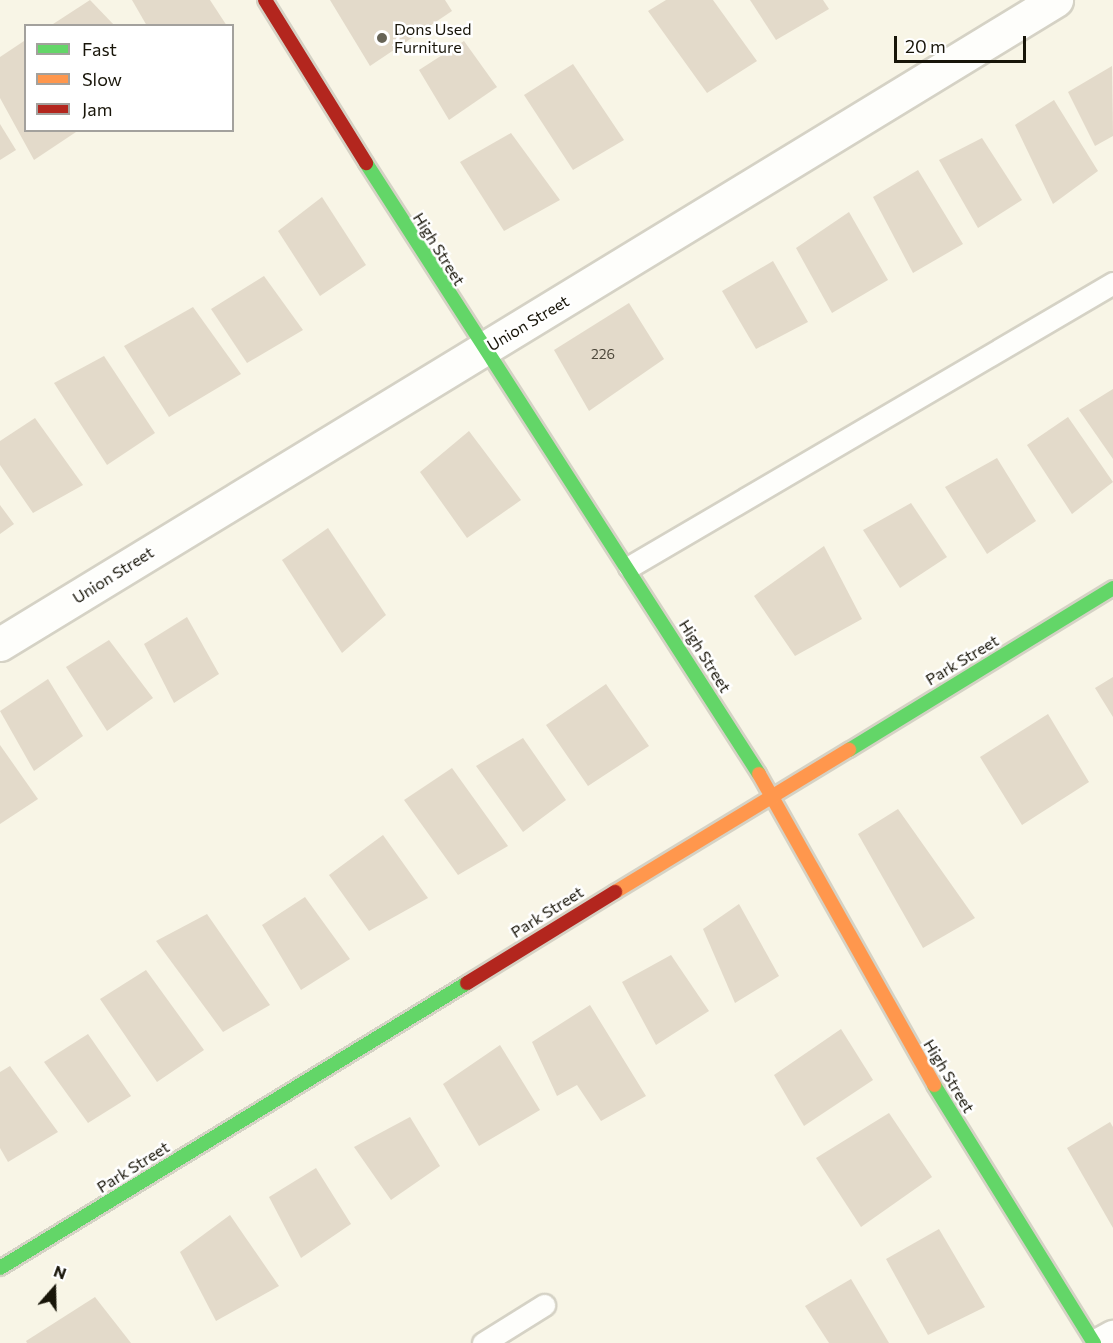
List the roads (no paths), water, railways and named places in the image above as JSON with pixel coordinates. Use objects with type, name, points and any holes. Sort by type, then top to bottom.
[{"type":"street","name":"High Street","points":[[265,0],[483,351],[629,567],[771,793],[926,1071],[1094,1343]]},
{"type":"street","name":"Union Street","points":[[0,644],[1056,0]]},
{"type":"street","name":"Park Street","points":[[0,1268],[771,793],[1113,588]]},
{"type":"street","points":[[1102,1343],[1113,1336]]},
{"type":"lane","points":[[629,567],[1113,283]]},
{"type":"lane","points":[[483,1343],[544,1305]]},
{"type":"place","name":"Dons Used Furniture","points":[[382,38]]}]
